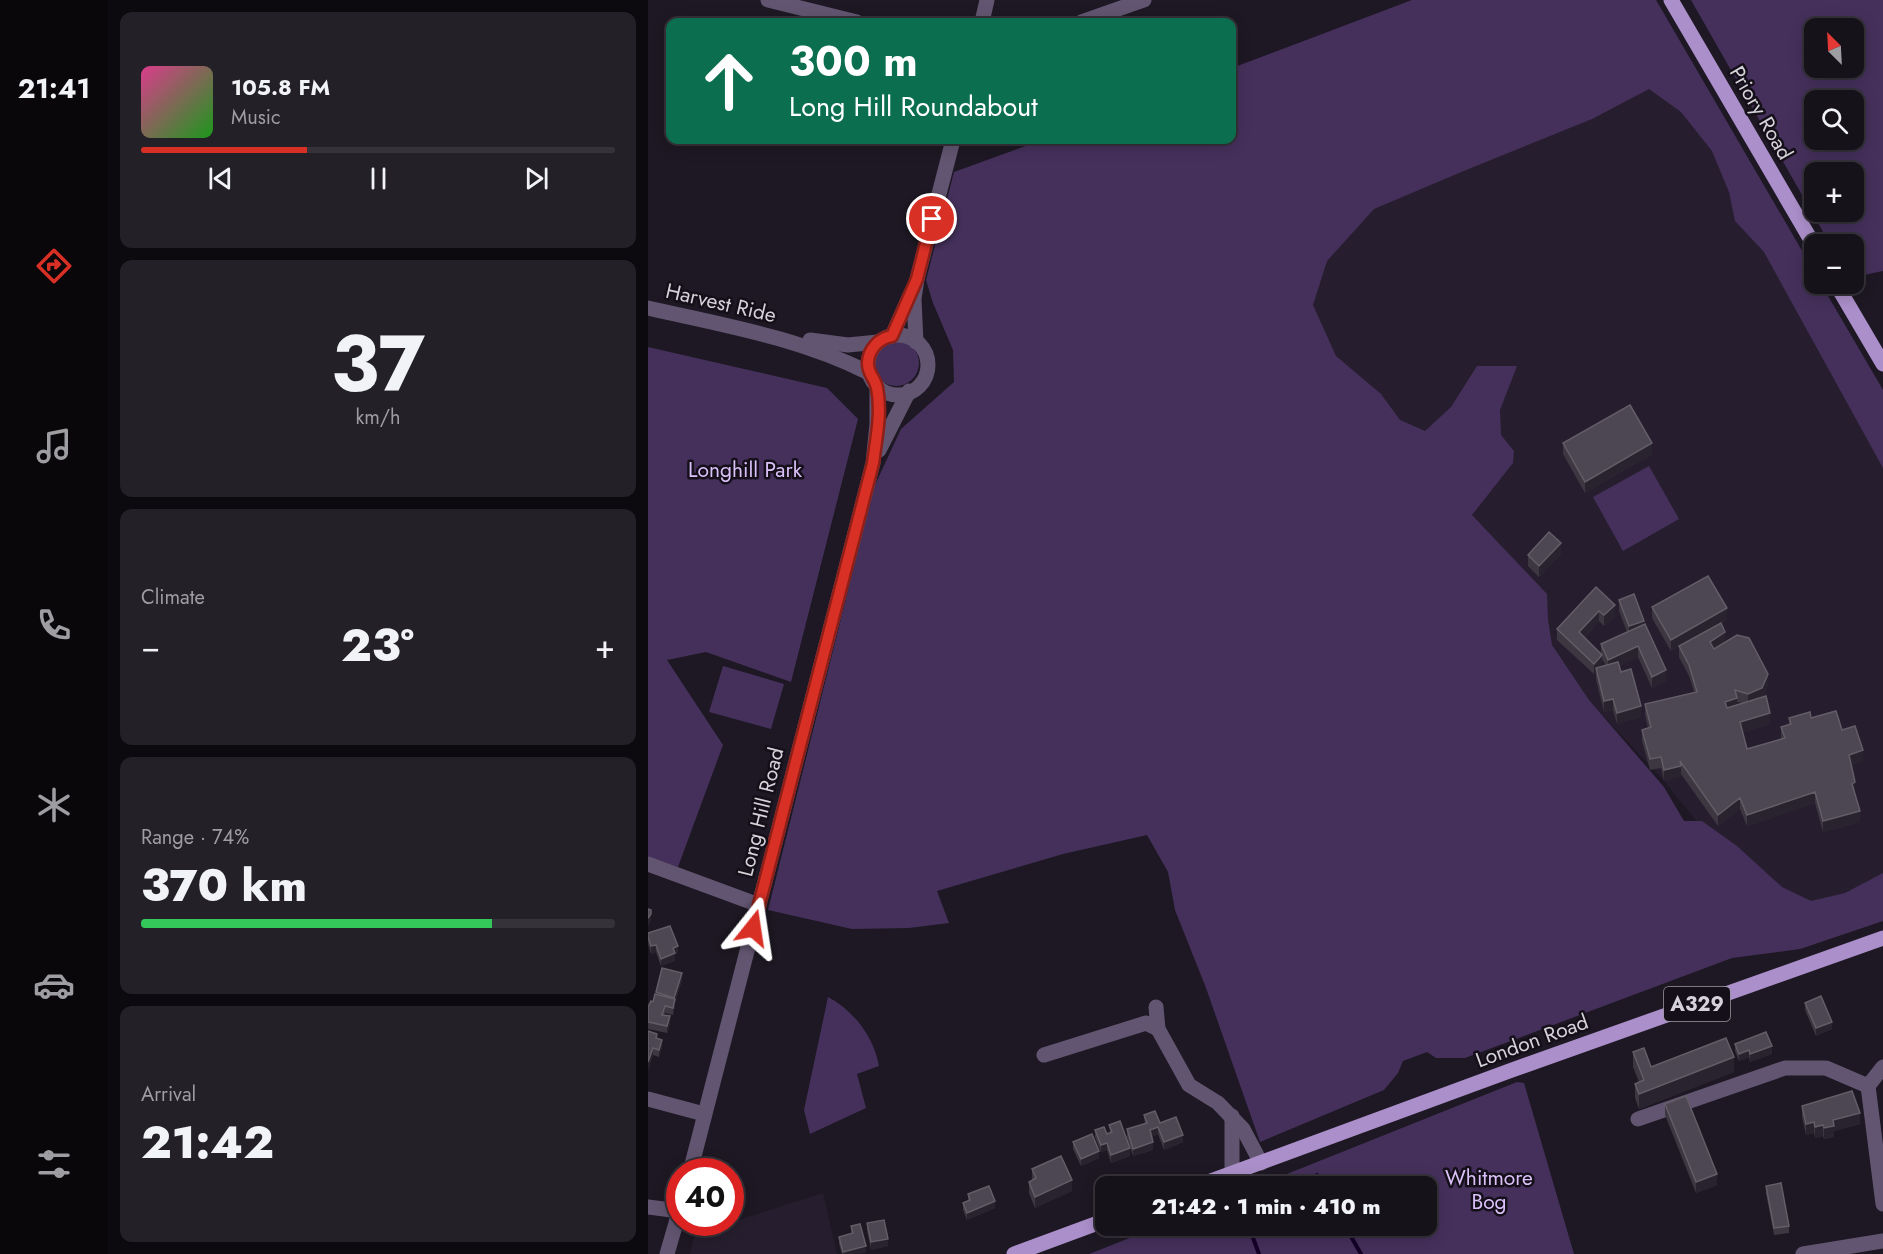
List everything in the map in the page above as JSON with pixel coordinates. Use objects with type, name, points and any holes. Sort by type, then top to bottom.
[{"type":"main road","name":"Priory Road","points":[[1671,0],[1807,234]]},
{"type":"main road","points":[[1842,294],[1883,364]]},
{"type":"main road","name":"London Road","points":[[1224,1176],[1512,1070],[1883,938]]},
{"type":"main road","points":[[1014,1254],[1095,1224]]},
{"type":"street","points":[[768,0],[841,18]]},
{"type":"street","points":[[983,18],[987,0]]},
{"type":"street","points":[[1092,18],[1144,0]]},
{"type":"street","points":[[916,342],[914,299],[917,279],[951,144]]},
{"type":"street","points":[[885,339],[903,335],[916,342],[925,353],[928,369],[921,384],[904,394],[892,394],[873,380],[869,357],[885,339],[917,279]]},
{"type":"street","name":"Harvest Ride","points":[[648,308],[786,340],[838,358],[873,380]]},
{"type":"street","name":"Harvest Ride","points":[[786,340],[848,345],[885,339]]},
{"type":"street","name":"Long Hill Road","points":[[693,1158],[873,463],[877,424],[873,380]]},
{"type":"street","name":"Long Hill Road","points":[[873,463],[886,433],[909,392]]},
{"type":"street","points":[[648,864],[759,905]]},
{"type":"street","points":[[1156,1007],[1158,1029],[1189,1085],[1218,1103],[1232,1116],[1243,1129],[1261,1163]]},
{"type":"street","points":[[1044,1055],[1146,1023],[1158,1029]]},
{"type":"street","points":[[1883,1067],[1868,1086],[1883,1204]]},
{"type":"street","points":[[1638,1119],[1785,1068],[1826,1068],[1868,1086]]},
{"type":"street","points":[[648,1099],[704,1114]]},
{"type":"street","points":[[1232,1116],[1232,1173]]},
{"type":"street","points":[[648,1208],[666,1209]]},
{"type":"street","points":[[667,1254],[672,1236]]},
{"type":"street","points":[[1803,1254],[1883,1241]]},
{"type":"shaded area","points":[[1412,0],[1656,0],[1804,254],[1804,294],[1827,294],[1883,390],[1883,921],[1800,949],[1664,781],[1072,144],[1236,144],[1236,66]]},
{"type":"shaded area","points":[[823,1193],[837,1254],[690,1254],[694,1236],[744,1236],[744,1218]]},
{"type":"green space","points":[[1412,0],[1656,0],[1804,254],[1804,294],[1827,294],[1883,390],[1883,468],[1764,252],[1735,221],[1729,192],[1712,151],[1681,112],[1649,89],[1592,119],[1374,209],[1327,261],[1313,305],[1336,356],[1381,394],[1400,420],[1425,431],[1451,407],[1477,366],[1517,366],[1500,410],[1501,435],[1514,451],[1513,463],[1472,515],[1547,594],[1552,645],[1589,700],[1664,787],[1684,821],[1702,821],[1737,846],[1782,887],[1811,901],[1845,893],[1883,873],[1883,921],[1800,949],[1732,958],[1465,1058],[1436,1058],[1427,1052],[1403,1061],[1398,1073],[1384,1090],[1260,1142],[1206,988],[1175,910],[1168,872],[1147,835],[1063,854],[937,891],[949,923],[909,928],[852,929],[768,910],[874,487],[901,429],[954,382],[953,350],[926,280],[954,172],[1031,144],[1236,144],[1236,66]]},
{"type":"green space","points":[[1691,0],[1883,0],[1883,271],[1864,275],[1864,234],[1824,234],[1817,222],[1864,222],[1864,162],[1804,162],[1804,198]]},
{"type":"green space","points":[[896,340],[912,347],[919,363],[912,379],[896,386],[880,379],[873,363],[880,347]]},
{"type":"green space","name":"Longhill Park","points":[[648,347],[827,388],[858,419],[791,682],[706,652],[667,660],[723,745],[678,867],[648,857]]},
{"type":"green space","points":[[1649,466],[1679,519],[1623,551],[1593,497]]},
{"type":"green space","points":[[723,666],[784,684],[771,729],[709,712]]},
{"type":"green space","points":[[828,997],[854,1017],[868,1035],[879,1066],[857,1074],[866,1108],[810,1134],[804,1110]]},
{"type":"green space","name":"Whitmore Bog","points":[[1517,1082],[1524,1083],[1574,1254],[1089,1254],[1135,1236],[1437,1236],[1437,1176],[1282,1176]]},
{"type":"building","points":[[1630,405],[1652,443],[1585,482],[1563,443]]},
{"type":"building","points":[[1549,532],[1561,543],[1539,566],[1528,555]]},
{"type":"building","points":[[1708,576],[1727,608],[1671,640],[1652,607]]},
{"type":"building","points":[[1596,587],[1615,605],[1604,615],[1599,611],[1579,632],[1602,655],[1594,664],[1557,629]]},
{"type":"building","points":[[1634,594],[1644,621],[1629,626],[1619,600]]},
{"type":"building","points":[[1721,623],[1725,632],[1710,642],[1714,649],[1737,635],[1749,638],[1768,674],[1762,688],[1748,694],[1735,690],[1737,698],[1725,702],[1727,708],[1766,696],[1770,713],[1740,722],[1747,749],[1785,738],[1781,727],[1791,724],[1789,718],[1810,712],[1811,718],[1836,711],[1842,730],[1855,726],[1863,750],[1849,755],[1855,782],[1852,784],[1860,811],[1823,821],[1815,792],[1747,815],[1740,798],[1718,815],[1680,761],[1681,766],[1664,770],[1661,757],[1650,759],[1642,730],[1651,727],[1645,704],[1697,692],[1689,665],[1679,646]]},
{"type":"building","points":[[1645,624],[1666,670],[1652,677],[1638,646],[1608,660],[1601,644]]},
{"type":"building","points":[[1618,662],[1621,672],[1631,669],[1641,706],[1617,713],[1613,699],[1604,701],[1596,668]]},
{"type":"building","points":[[670,926],[678,946],[673,948],[675,953],[661,959],[656,945],[651,946],[648,933]]},
{"type":"building","points":[[662,968],[682,973],[674,998],[656,992]]},
{"type":"building","points":[[655,994],[675,999],[673,1008],[665,1006],[662,1015],[670,1016],[667,1026],[648,1022],[648,1007],[651,1001],[653,1002]]},
{"type":"building","points":[[1821,996],[1832,1022],[1816,1028],[1805,1003]]},
{"type":"building","points":[[648,1031],[657,1034],[656,1038],[662,1040],[659,1050],[653,1048],[648,1062]]},
{"type":"building","points":[[1766,1032],[1772,1046],[1750,1054],[1749,1050],[1739,1054],[1735,1044]]},
{"type":"building","points":[[1726,1038],[1734,1057],[1639,1094],[1635,1084],[1644,1080],[1633,1052],[1644,1048],[1651,1067]]},
{"type":"building","points":[[1852,1091],[1860,1113],[1833,1120],[1834,1126],[1824,1128],[1823,1125],[1815,1127],[1814,1122],[1806,1124],[1802,1106]]},
{"type":"building","points":[[1686,1096],[1717,1174],[1696,1182],[1665,1104]]},
{"type":"building","points":[[1155,1111],[1160,1123],[1176,1117],[1183,1135],[1164,1142],[1158,1127],[1150,1130],[1153,1142],[1133,1149],[1127,1129],[1147,1123],[1144,1115]]},
{"type":"building","points":[[1120,1121],[1130,1148],[1111,1155],[1107,1143],[1101,1145],[1095,1130],[1104,1127],[1107,1134],[1112,1132],[1109,1125]]},
{"type":"building","points":[[1092,1134],[1099,1151],[1081,1159],[1073,1142]]},
{"type":"building","points":[[1061,1156],[1072,1180],[1035,1197],[1029,1182],[1036,1178],[1032,1169]]},
{"type":"building","points":[[1781,1183],[1789,1226],[1774,1228],[1766,1186]]},
{"type":"building","points":[[989,1186],[995,1201],[967,1213],[963,1203],[970,1200],[968,1194]]},
{"type":"building","points":[[884,1220],[888,1239],[871,1242],[867,1223]]},
{"type":"building","points":[[860,1224],[866,1246],[843,1252],[839,1237],[853,1233],[851,1226]]},
{"type":"waterway","points":[[1252,1236],[1259,1254]]},
{"type":"waterway","points":[[1351,1236],[1361,1254]]},
{"type":"route","points":[[753,928],[873,463],[877,424],[877,386],[869,373],[869,357],[878,342],[892,336],[917,279],[932,219]]}]
